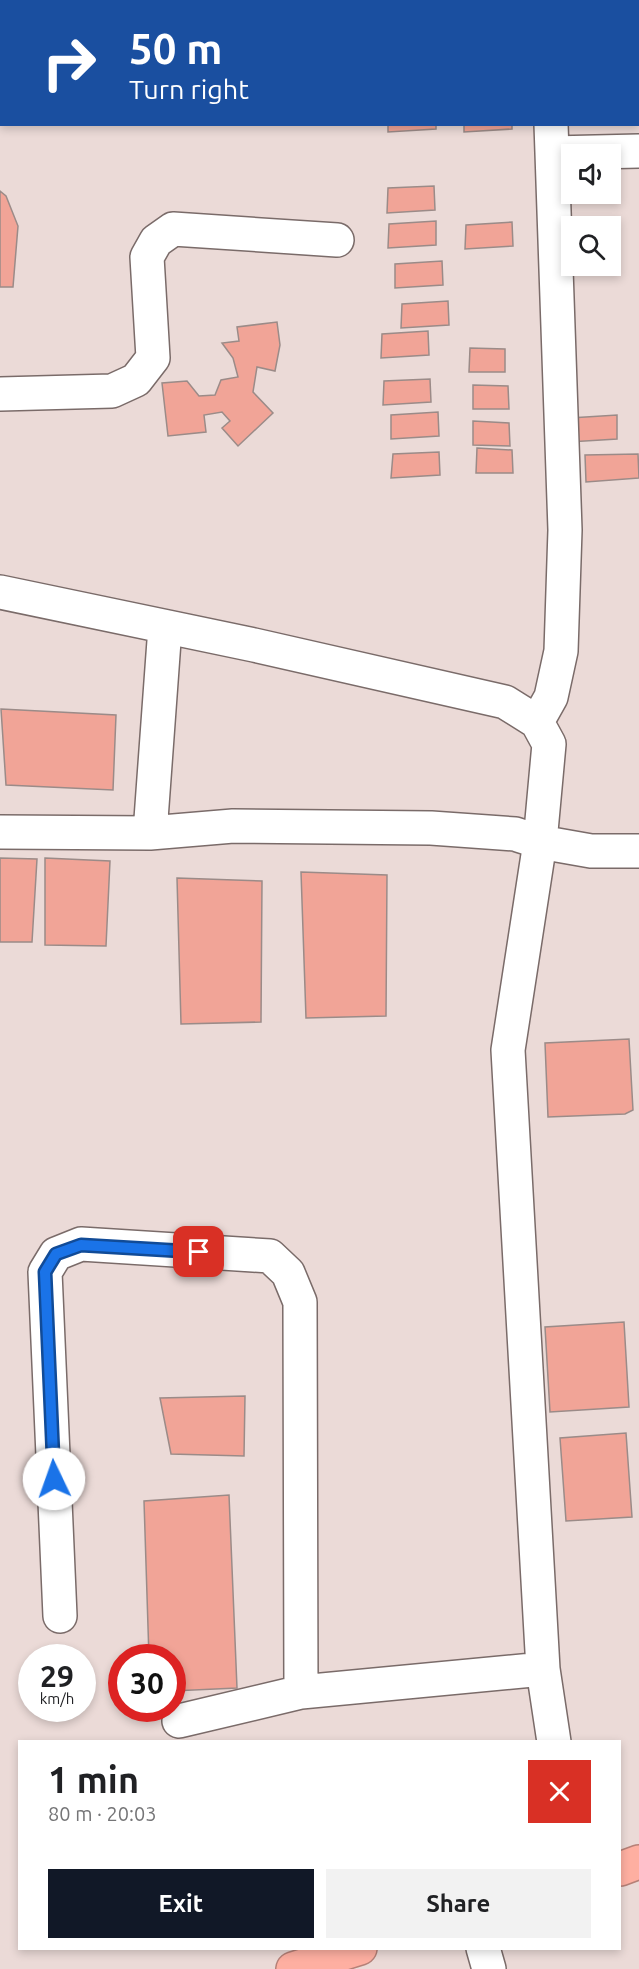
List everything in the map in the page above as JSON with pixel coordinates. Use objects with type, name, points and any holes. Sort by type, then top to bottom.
[{"type":"highway","points":[[621,1869],[639,1862]]},
{"type":"highway","points":[[293,1969],[354,1950]]},
{"type":"street","points":[[537,722],[551,697],[561,651],[565,530],[551,139],[639,151]]},
{"type":"street","points":[[0,394],[112,391],[136,380],[153,358],[147,257],[156,240],[173,229],[337,240]]},
{"type":"street","points":[[0,592],[505,702],[537,722],[549,744],[540,843],[508,1050],[543,1669],[554,1740]]},
{"type":"street","points":[[150,833],[165,627]]},
{"type":"street","points":[[0,832],[150,833],[232,826],[431,828],[515,834],[540,843],[591,851],[639,851]]},
{"type":"street","points":[[60,1616],[45,1272],[56,1254],[81,1245],[270,1256],[288,1273],[300,1302],[301,1692]]},
{"type":"street","points":[[186,1719],[301,1692],[543,1669]]},
{"type":"street","points":[[484,1950],[489,1969]]},
{"type":"building","points":[[388,126],[436,126],[436,129],[388,132]]},
{"type":"building","points":[[464,126],[512,126],[512,129],[464,132]]},
{"type":"building","points":[[434,186],[435,210],[387,213],[388,188]]},
{"type":"building","points":[[0,191],[6,196],[18,226],[13,287],[0,287]]},
{"type":"building","points":[[436,221],[436,245],[388,248],[389,224]]},
{"type":"building","points":[[512,222],[513,246],[465,249],[466,225]]},
{"type":"building","points":[[442,261],[443,285],[395,288],[395,264]]},
{"type":"building","points":[[448,301],[449,325],[401,328],[402,304]]},
{"type":"building","points":[[277,322],[280,345],[275,371],[257,367],[253,392],[273,413],[238,446],[222,428],[230,421],[222,412],[204,415],[206,432],[168,436],[162,383],[187,381],[199,396],[215,395],[221,380],[238,377],[233,358],[222,343],[239,341],[237,327]]},
{"type":"building","points":[[428,331],[429,355],[381,358],[382,334]]},
{"type":"building","points":[[470,348],[505,349],[505,372],[469,372]]},
{"type":"building","points":[[430,379],[431,402],[383,405],[384,381]]},
{"type":"building","points":[[473,385],[508,386],[509,409],[473,409]]},
{"type":"building","points":[[438,412],[439,436],[391,439],[391,415]]},
{"type":"building","points":[[617,415],[617,439],[569,442],[570,418]]},
{"type":"building","points":[[473,421],[509,423],[510,446],[473,445]]},
{"type":"building","points":[[477,448],[512,450],[513,473],[476,473]]},
{"type":"building","points":[[439,452],[440,475],[391,478],[393,454]]},
{"type":"building","points":[[638,454],[639,478],[586,482],[585,455]]},
{"type":"building","points":[[1,709],[116,715],[113,790],[6,785]]},
{"type":"building","points":[[0,858],[37,859],[32,942],[0,942]]},
{"type":"building","points":[[45,858],[110,861],[106,946],[45,945]]},
{"type":"building","points":[[301,872],[387,875],[386,1016],[306,1018]]},
{"type":"building","points":[[177,878],[262,881],[261,1022],[181,1024]]},
{"type":"building","points":[[629,1039],[633,1110],[625,1114],[548,1117],[545,1043]]},
{"type":"building","points":[[624,1322],[629,1407],[550,1412],[545,1327]]},
{"type":"building","points":[[245,1396],[244,1456],[171,1454],[160,1398]]},
{"type":"building","points":[[626,1433],[632,1517],[566,1521],[560,1438]]},
{"type":"building","points":[[229,1495],[237,1688],[186,1690],[186,1644],[149,1644],[144,1501]]},
{"type":"route","points":[[54,1479],[45,1272],[56,1254],[81,1245],[199,1252]]}]
